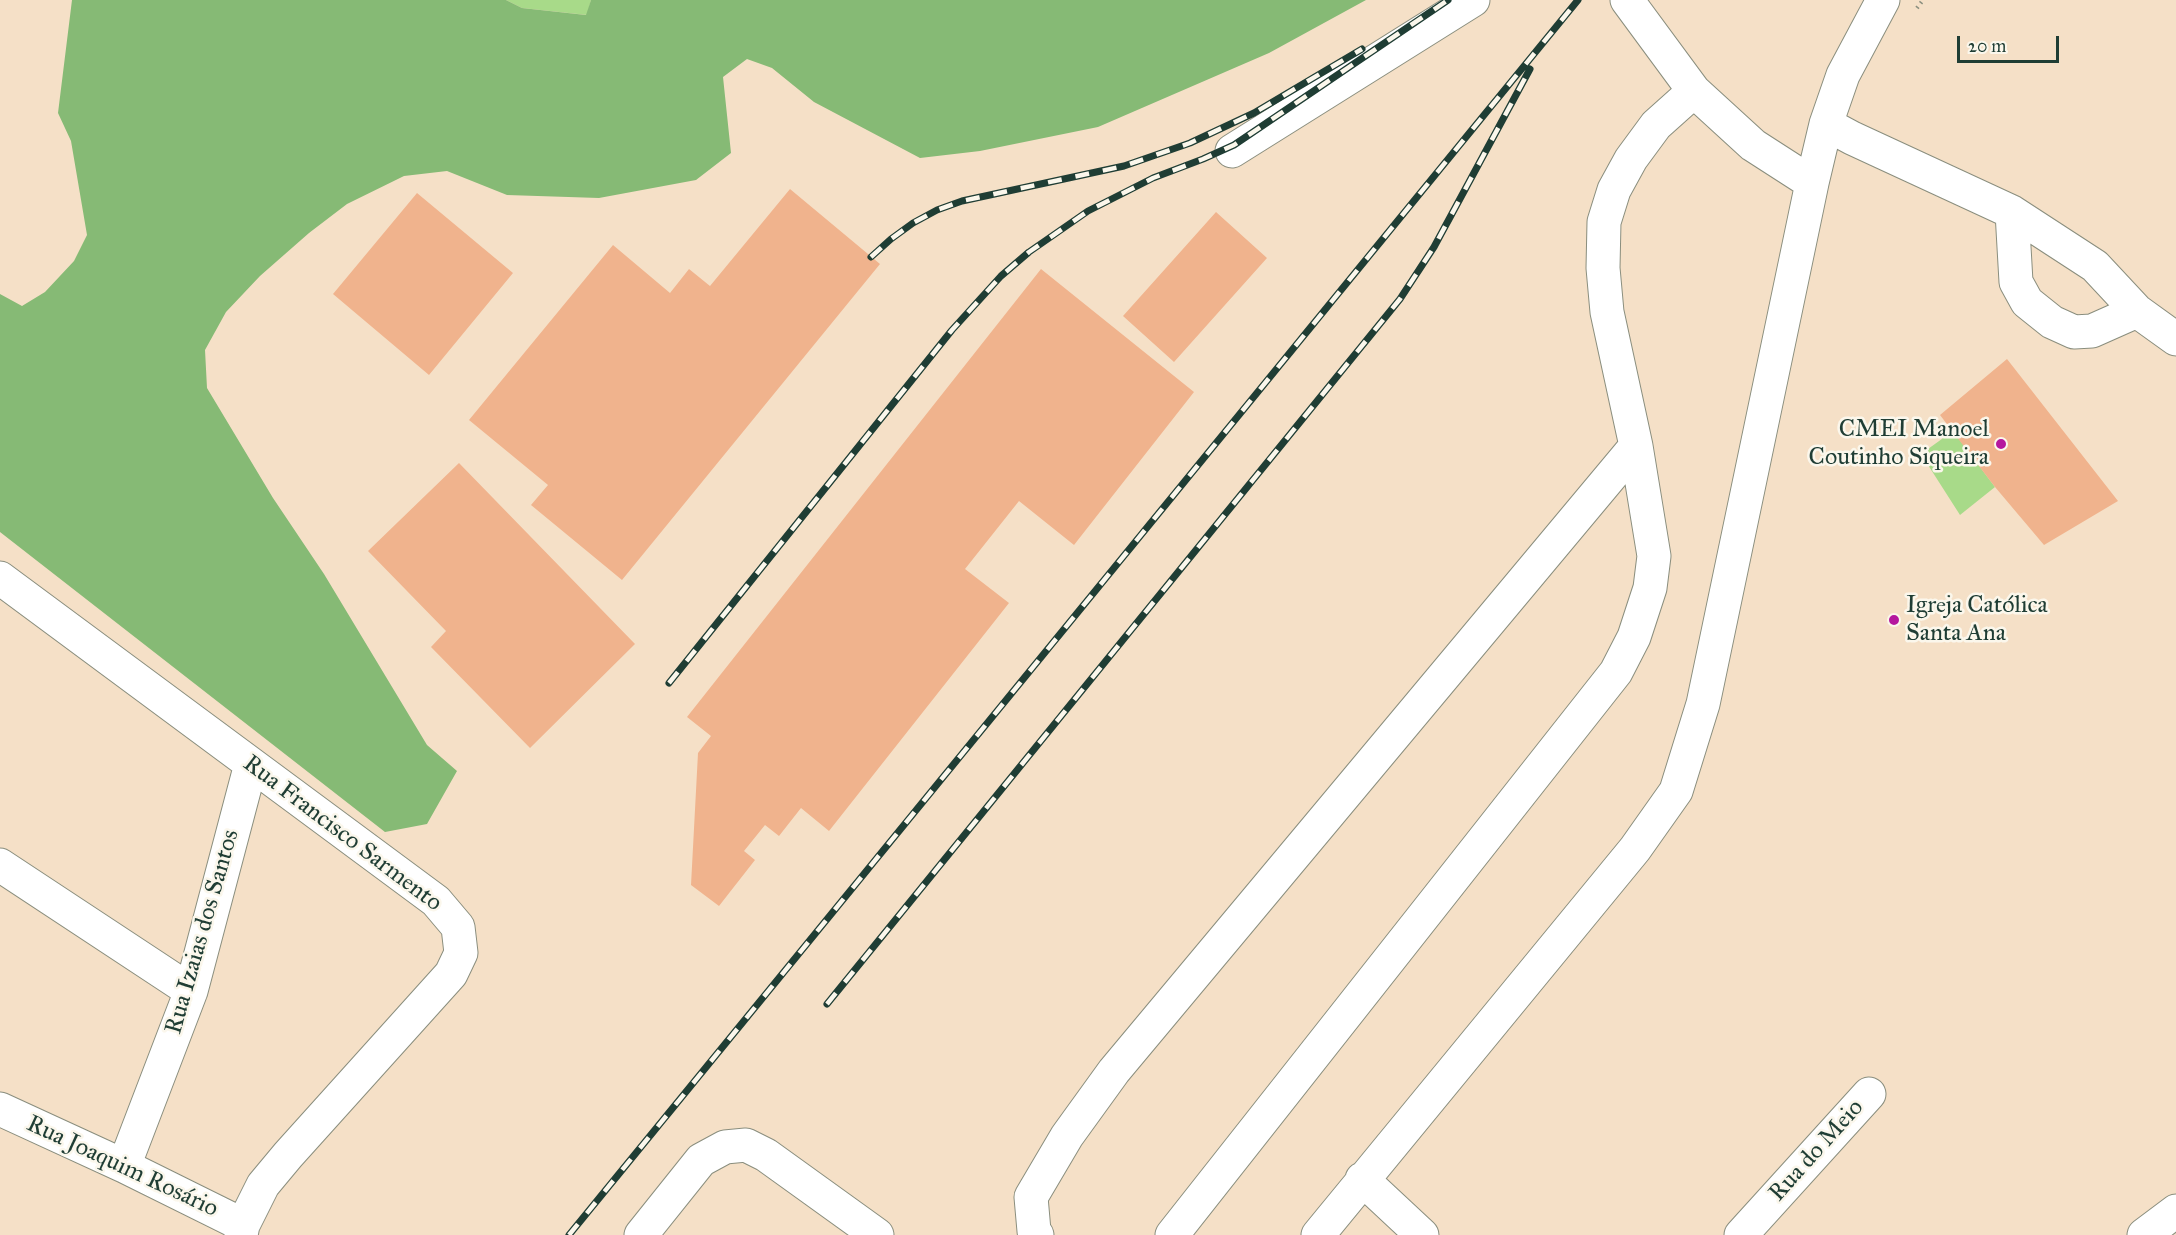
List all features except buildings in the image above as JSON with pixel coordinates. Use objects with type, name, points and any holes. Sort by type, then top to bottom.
[{"type":"street","points":[[1232,151],[1473,0]]},
{"type":"street","points":[[1627,0],[1694,91],[1753,145],[1812,183]]},
{"type":"street","points":[[1318,1235],[1635,849],[1676,791],[1703,704],[1826,124],[1844,75],[1883,0]]},
{"type":"street","points":[[1172,1235],[1616,672],[1634,637],[1650,588],[1654,556],[1636,446],[1607,312],[1603,268],[1604,222],[1614,190],[1631,159],[1656,125],[1694,91]]},
{"type":"street","points":[[1826,124],[2012,212],[2095,266],[2137,311],[2176,339]]},
{"type":"street","points":[[2012,212],[2016,282],[2027,302],[2052,322],[2074,332],[2092,331],[2137,311]]},
{"type":"street","points":[[1037,1235],[1034,1231],[1031,1197],[1067,1136],[1114,1071],[1636,446]]},
{"type":"street","name":"Rua Francisco Sarmento","points":[[0,578],[436,901],[458,927],[461,953],[451,974],[295,1146],[263,1185],[242,1230]]},
{"type":"street","name":"Rua Izaias dos Santos","points":[[124,1166],[191,991],[251,764]]},
{"type":"street","points":[[0,865],[191,991]]},
{"type":"street","name":"Rua do Meio","points":[[1741,1235],[1869,1094]]},
{"type":"street","name":"Rua Joaquim Rosário","points":[[0,1109],[124,1166],[242,1230]]},
{"type":"street","points":[[641,1235],[701,1160],[725,1147],[746,1145],[766,1155],[877,1235]]},
{"type":"street","points":[[1362,1179],[1422,1235]]},
{"type":"street","points":[[2144,1235],[2176,1211]]},
{"type":"green space","points":[[72,0],[506,0],[522,8],[586,15],[591,0],[1366,0],[1269,53],[1098,127],[980,151],[920,158],[814,102],[772,68],[747,59],[723,77],[731,153],[696,180],[599,198],[507,195],[447,171],[404,176],[347,204],[309,233],[260,276],[226,312],[205,350],[207,388],[273,498],[324,574],[427,745],[457,771],[427,824],[385,832],[0,532],[0,294],[22,306],[45,292],[74,261],[87,235],[71,141],[58,113]]},
{"type":"green space","points":[[506,0],[591,0],[587,15],[522,8]]},
{"type":"green space","points":[[1953,431],[1995,487],[1960,515],[1921,454]]},
{"type":"railway","points":[[669,683],[952,330],[1001,276],[1029,252],[1088,211],[1153,178],[1234,145],[1448,0]]},
{"type":"railway","points":[[569,1235],[1578,0]]},
{"type":"railway","points":[[871,257],[913,223],[937,210],[962,201],[1124,166],[1190,143],[1254,113],[1362,49]]},
{"type":"railway","points":[[827,1004],[1400,299],[1434,247],[1530,69]]},
{"type":"place","name":"CMEI Manoel Coutinho Siqueira","points":[[2001,444]]},
{"type":"place","name":"Igreja Católica Santa Ana","points":[[1894,620]]}]
